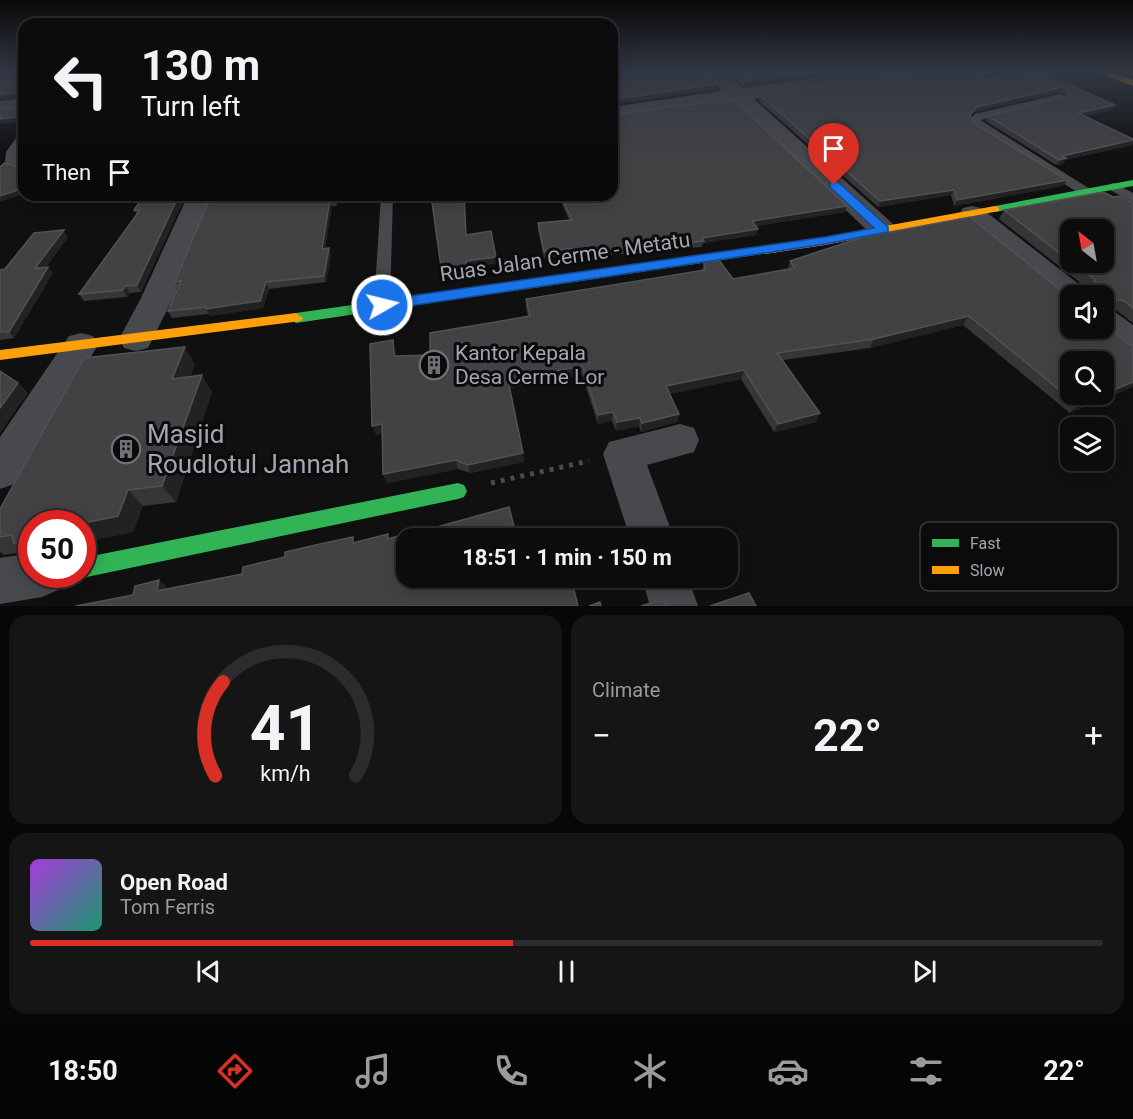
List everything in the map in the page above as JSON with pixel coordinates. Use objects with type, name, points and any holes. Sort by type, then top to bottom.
[{"type":"main road","name":"Ruas Jalan Cerme - Metatu","points":[[0,355],[136,339],[825,241],[1133,183]]},
{"type":"main road","points":[[96,566],[458,490]]},
{"type":"street","points":[[618,112],[706,99]]},
{"type":"street","points":[[740,99],[883,230]]},
{"type":"street","points":[[0,107],[18,105]]},
{"type":"street","points":[[136,339],[157,298],[198,201]]},
{"type":"street","points":[[972,214],[1060,285]]},
{"type":"street","points":[[1114,328],[1133,342]]},
{"type":"street","points":[[0,471],[81,345]]},
{"type":"street","points":[[649,528],[623,454],[680,440]]},
{"type":"street","points":[[0,581],[18,578]]},
{"type":"street","points":[[668,588],[674,606]]},
{"type":"lane","points":[[1051,99],[979,116],[975,120],[978,125],[1086,192]]},
{"type":"lane","points":[[1114,187],[1133,198]]},
{"type":"lane","points":[[382,305],[387,201]]},
{"type":"path","points":[[458,490],[623,454]]},
{"type":"building","points":[[733,99],[847,206],[752,221],[758,229],[702,238],[704,241],[574,252],[573,248],[544,252],[538,223],[572,220],[563,201],[618,201],[618,114]]},
{"type":"building","points":[[765,99],[1010,99],[977,107],[970,115],[975,124],[1067,180],[957,200],[954,190],[880,201]]},
{"type":"building","points":[[1054,99],[1102,99],[1115,105],[1078,113],[1133,140],[1062,156],[1066,158],[1059,160],[988,116]]},
{"type":"building","points":[[18,108],[18,117],[0,119],[0,110]]},
{"type":"building","points":[[4,163],[18,167],[18,190],[0,196],[0,167]]},
{"type":"building","points":[[1103,192],[1113,197],[1120,196],[1133,203],[1133,308],[1124,301],[1114,299],[1114,285],[1096,285],[1094,279],[1086,273],[1114,273],[1114,219],[1060,219],[1060,253],[1004,210]]},
{"type":"building","points":[[140,201],[176,201],[137,285],[125,286],[123,290],[79,294],[140,210],[134,210]]},
{"type":"building","points":[[209,201],[330,201],[322,249],[329,248],[324,276],[266,282],[260,301],[206,309],[206,307],[168,311],[181,281],[175,282]]},
{"type":"building","points":[[432,201],[464,201],[466,235],[491,231],[496,257],[466,261],[466,265],[441,267]]},
{"type":"building","points":[[970,217],[1060,290],[1060,339],[1114,339],[1114,332],[1128,344],[1133,345],[1133,382],[1114,390],[1114,351],[1060,351],[1060,390],[969,316],[874,339],[777,353],[820,413],[778,424],[744,370],[666,386],[679,414],[642,423],[640,418],[617,422],[613,412],[598,415],[582,366],[508,380],[523,453],[468,465],[456,460],[383,474],[382,424],[372,426],[370,344],[393,340],[394,356],[430,355],[430,333],[530,316],[526,299],[705,270],[704,262],[719,260],[733,279],[795,268],[790,261],[863,237]]},
{"type":"building","points":[[64,230],[35,268],[48,267],[9,332],[0,332],[0,270],[5,269],[34,233]]},
{"type":"building","name":"Masjid Roudlotul Jannah","points":[[185,347],[172,379],[202,375],[162,486],[128,490],[118,516],[96,521],[96,510],[18,510],[18,543],[14,543],[12,535],[0,537],[0,509],[84,358]]},
{"type":"building","points":[[0,371],[18,383],[0,408]]},
{"type":"building","points":[[509,507],[514,528],[433,528]]},
{"type":"building","points":[[388,534],[388,539],[396,537],[396,588],[574,588],[578,606],[76,606],[133,595],[135,586],[159,580],[157,591],[242,574],[243,567],[285,557],[285,552],[353,537],[353,543]]},
{"type":"building","points":[[749,593],[756,606],[710,606]]},
{"type":"building","points":[[600,602],[601,606],[589,606]]},
{"type":"building","points":[[654,602],[665,602],[666,606],[641,606]]},
{"type":"traffic: fast","points":[[995,209],[1133,183]]},
{"type":"traffic: fast","points":[[296,318],[765,250]]},
{"type":"traffic: fast","points":[[96,565],[458,491]]},
{"type":"traffic: slow","points":[[765,250],[995,209]]},
{"type":"traffic: slow","points":[[0,355],[296,318]]},
{"type":"place","name":"Kantor Kepala Desa Cerme Lor","points":[[434,365]]},
{"type":"place","name":"Masjid Roudlotul Jannah","points":[[126,449]]},
{"type":"route","points":[[382,305],[825,241],[883,230],[834,185]]}]
